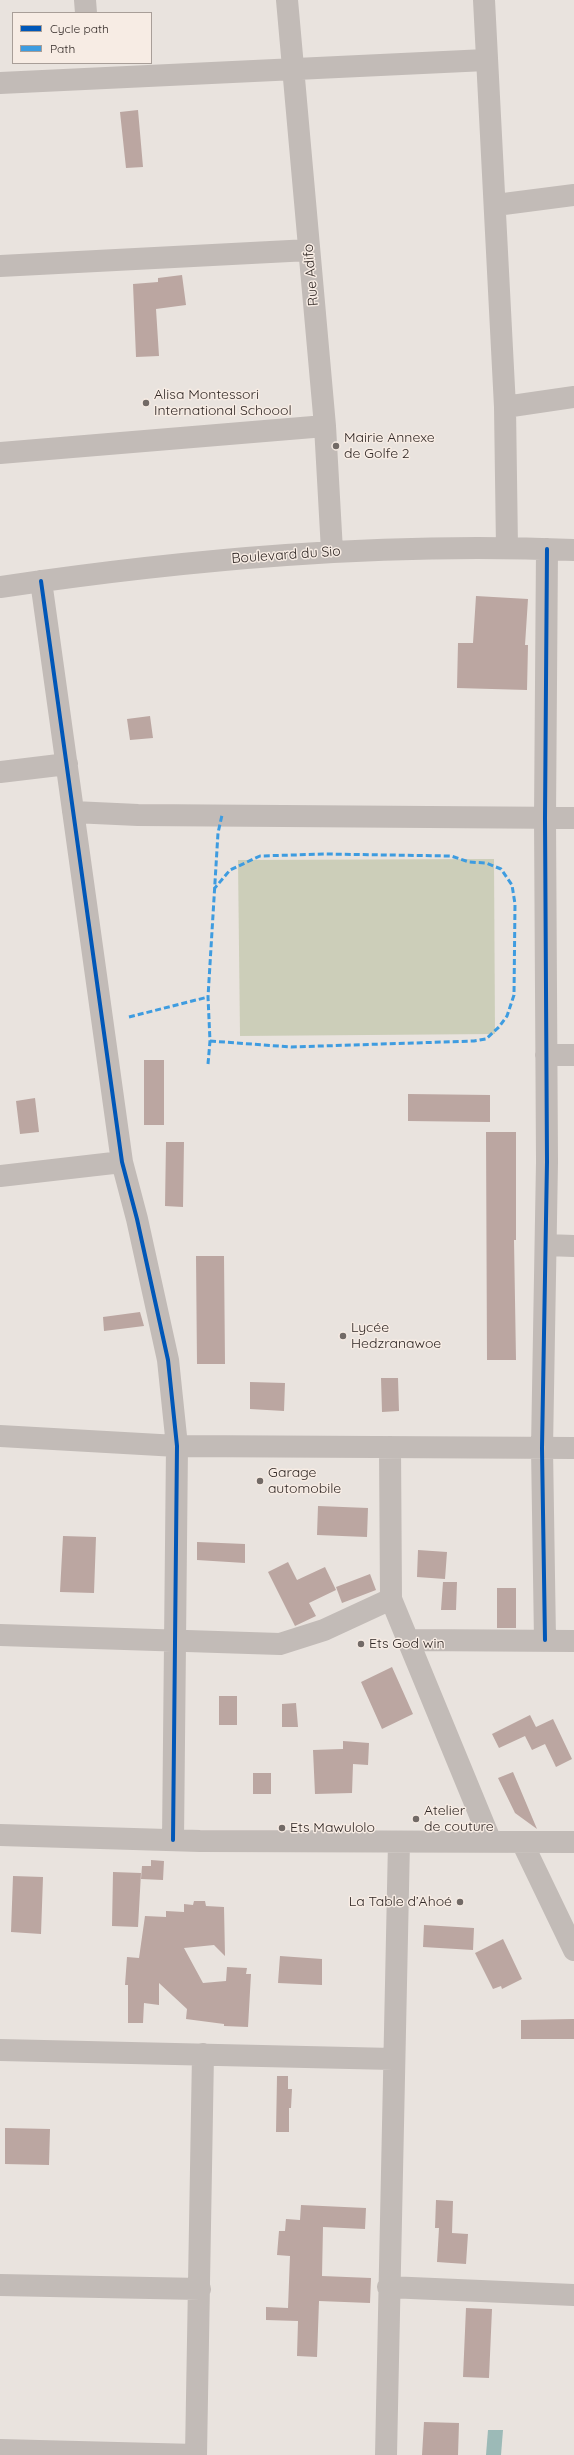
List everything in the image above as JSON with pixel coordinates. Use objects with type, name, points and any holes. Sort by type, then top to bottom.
[{"type":"street","points":[[85,0],[86,12]]},
{"type":"street","name":"Rue Adifo","points":[[287,0],[325,426],[332,551]]},
{"type":"street","points":[[484,0],[486,60],[496,205],[505,407],[508,548]]},
{"type":"street","points":[[0,83],[91,70],[293,70],[486,60]]},
{"type":"street","points":[[496,205],[574,195]]},
{"type":"street","points":[[0,266],[309,250]]},
{"type":"street","points":[[505,407],[574,398]]},
{"type":"street","points":[[0,453],[325,426]]},
{"type":"street","name":"Boulevard du Sio","points":[[0,587],[240,558],[332,551],[508,548],[574,550]]},
{"type":"street","points":[[545,1640],[542,1448],[546,1245],[545,818],[548,549]]},
{"type":"street","points":[[41,581],[122,1162],[138,1219],[168,1360],[177,1446],[173,1840]]},
{"type":"street","points":[[0,772],[67,764]]},
{"type":"street","points":[[73,812],[138,815],[574,818]]},
{"type":"street","points":[[546,1055],[574,1055]]},
{"type":"street","points":[[0,1176],[122,1162]]},
{"type":"street","points":[[546,1245],[574,1246]]},
{"type":"street","points":[[0,1436],[177,1446],[574,1448]]},
{"type":"street","points":[[390,1447],[392,1600],[491,1842]]},
{"type":"street","points":[[0,1635],[176,1642],[280,1644],[324,1630],[392,1600]]},
{"type":"street","points":[[408,1640],[574,1641]]},
{"type":"street","points":[[0,1835],[173,1840],[574,1842]]},
{"type":"street","points":[[386,2455],[388,2287],[399,1842]]},
{"type":"street","points":[[522,1842],[574,1950]]},
{"type":"street","points":[[0,2050],[393,2059]]},
{"type":"street","points":[[0,2450],[196,2455],[203,2054]]},
{"type":"street","points":[[0,2285],[200,2289]]},
{"type":"street","points":[[388,2287],[574,2296]]},
{"type":"green space","points":[[494,859],[495,1034],[240,1036],[238,860]]},
{"type":"water","points":[[488,2430],[503,2430],[501,2455],[486,2455]]},
{"type":"building","points":[[138,110],[143,167],[126,168],[120,112]]},
{"type":"building","points":[[182,275],[186,305],[156,309],[159,356],[136,357],[133,284],[158,282],[158,278]]},
{"type":"building","points":[[476,596],[528,599],[525,645],[528,645],[527,690],[457,688],[458,643],[473,643]]},
{"type":"building","points":[[150,716],[153,738],[130,740],[127,719]]},
{"type":"building","points":[[144,1060],[164,1060],[164,1125],[144,1125]]},
{"type":"building","points":[[408,1094],[490,1095],[490,1122],[408,1121]]},
{"type":"building","points":[[35,1098],[39,1132],[20,1134],[16,1101]]},
{"type":"building","points":[[486,1132],[516,1132],[516,1240],[514,1240],[516,1360],[487,1360]]},
{"type":"building","points":[[166,1142],[184,1142],[183,1207],[165,1206]]},
{"type":"building","points":[[196,1256],[224,1256],[225,1364],[197,1364]]},
{"type":"building","points":[[140,1312],[144,1326],[104,1331],[103,1317]]},
{"type":"building","points":[[381,1378],[398,1378],[399,1411],[382,1412]]},
{"type":"building","points":[[250,1382],[285,1383],[284,1411],[250,1409]]},
{"type":"building","points":[[318,1506],[368,1508],[367,1537],[317,1535]]},
{"type":"building","points":[[63,1536],[96,1537],[94,1593],[60,1592]]},
{"type":"building","points":[[197,1542],[245,1544],[245,1563],[197,1560]]},
{"type":"building","points":[[418,1550],[447,1552],[445,1579],[417,1577]]},
{"type":"building","points":[[288,1562],[297,1580],[325,1567],[336,1590],[309,1603],[316,1616],[295,1626],[268,1572]]},
{"type":"building","points":[[370,1574],[376,1590],[342,1603],[336,1587]]},
{"type":"building","points":[[443,1582],[457,1582],[456,1610],[441,1610]]},
{"type":"building","points":[[497,1588],[516,1588],[516,1628],[497,1628]]},
{"type":"building","points":[[392,1667],[413,1714],[382,1729],[361,1682]]},
{"type":"building","points":[[219,1696],[237,1696],[237,1725],[219,1725]]},
{"type":"building","points":[[296,1703],[298,1727],[282,1727],[282,1704]]},
{"type":"building","points":[[530,1715],[536,1727],[553,1719],[572,1759],[556,1767],[545,1744],[532,1750],[525,1736],[499,1748],[492,1734]]},
{"type":"building","points":[[343,1741],[369,1743],[368,1765],[353,1764],[352,1793],[315,1794],[313,1750],[343,1749]]},
{"type":"building","points":[[513,1772],[537,1829],[515,1813],[498,1778]]},
{"type":"building","points":[[253,1773],[271,1773],[271,1794],[253,1794]]},
{"type":"building","points":[[151,1860],[164,1861],[163,1880],[141,1879],[142,1866],[151,1866]]},
{"type":"building","points":[[113,1872],[141,1873],[138,1927],[112,1926]]},
{"type":"building","points":[[13,1876],[43,1877],[41,1934],[11,1932]]},
{"type":"building","points":[[194,1901],[205,1901],[206,1906],[224,1907],[225,1956],[214,1945],[184,1948],[203,1983],[226,1981],[227,1967],[247,1968],[246,1974],[251,1974],[248,2027],[224,2026],[224,2024],[186,2019],[187,2009],[159,1983],[159,2005],[144,2003],[143,2023],[128,2023],[128,1985],[125,1985],[127,1957],[139,1958],[145,1916],[166,1917],[166,1911],[184,1912],[184,1904],[193,1905]]},
{"type":"building","points":[[424,1925],[474,1928],[473,1950],[423,1947]]},
{"type":"building","points":[[503,1939],[522,1979],[502,1989],[501,1986],[493,1989],[475,1953]]},
{"type":"building","points":[[280,1956],[322,1959],[322,1985],[278,1983]]},
{"type":"building","points":[[574,2019],[574,2039],[521,2039],[521,2020]]},
{"type":"building","points":[[277,2076],[288,2076],[288,2089],[292,2089],[291,2108],[289,2108],[289,2132],[276,2132]]},
{"type":"building","points":[[5,2128],[50,2129],[49,2165],[5,2164]]},
{"type":"building","points":[[436,2200],[453,2201],[452,2233],[468,2234],[466,2264],[437,2262],[439,2228],[435,2228]]},
{"type":"building","points":[[301,2205],[366,2208],[365,2229],[323,2227],[322,2276],[371,2278],[370,2303],[319,2301],[317,2357],[297,2356],[298,2321],[266,2320],[266,2307],[288,2308],[290,2256],[277,2255],[279,2231],[285,2231],[286,2219],[300,2220]]},
{"type":"building","points":[[466,2308],[492,2309],[489,2378],[463,2377]]},
{"type":"building","points":[[424,2422],[459,2423],[458,2455],[422,2455]]},
{"type":"marked path","points":[[208,1064],[210,1041],[208,997],[218,833],[222,815]]},
{"type":"marked path","points":[[210,1041],[291,1047],[474,1041],[486,1039],[499,1027],[507,1016],[514,995],[515,904],[512,885],[501,869],[486,863],[469,862],[451,856],[326,854],[260,856],[230,870],[214,889]]},
{"type":"marked path","points":[[129,1017],[208,997]]},
{"type":"cycle path","points":[[545,1640],[542,1448],[547,1162],[545,818],[547,549]]},
{"type":"cycle path","points":[[41,581],[122,1162],[137,1219],[168,1360],[177,1446],[173,1840]]},
{"type":"place","name":"Alisa Montessori International Schoool","points":[[146,403]]},
{"type":"place","name":"Mairie Annexe de Golfe 2","points":[[336,446]]},
{"type":"place","name":"Lycée Hedzranawoe","points":[[343,1336]]},
{"type":"place","name":"Garage automobile","points":[[260,1481]]},
{"type":"place","name":"Ets God win","points":[[361,1644]]},
{"type":"place","name":"Atelier de couture","points":[[416,1819]]},
{"type":"place","name":"Ets Mawulolo","points":[[282,1828]]},
{"type":"place","name":"La Table d’Ahoé","points":[[460,1902]]}]
